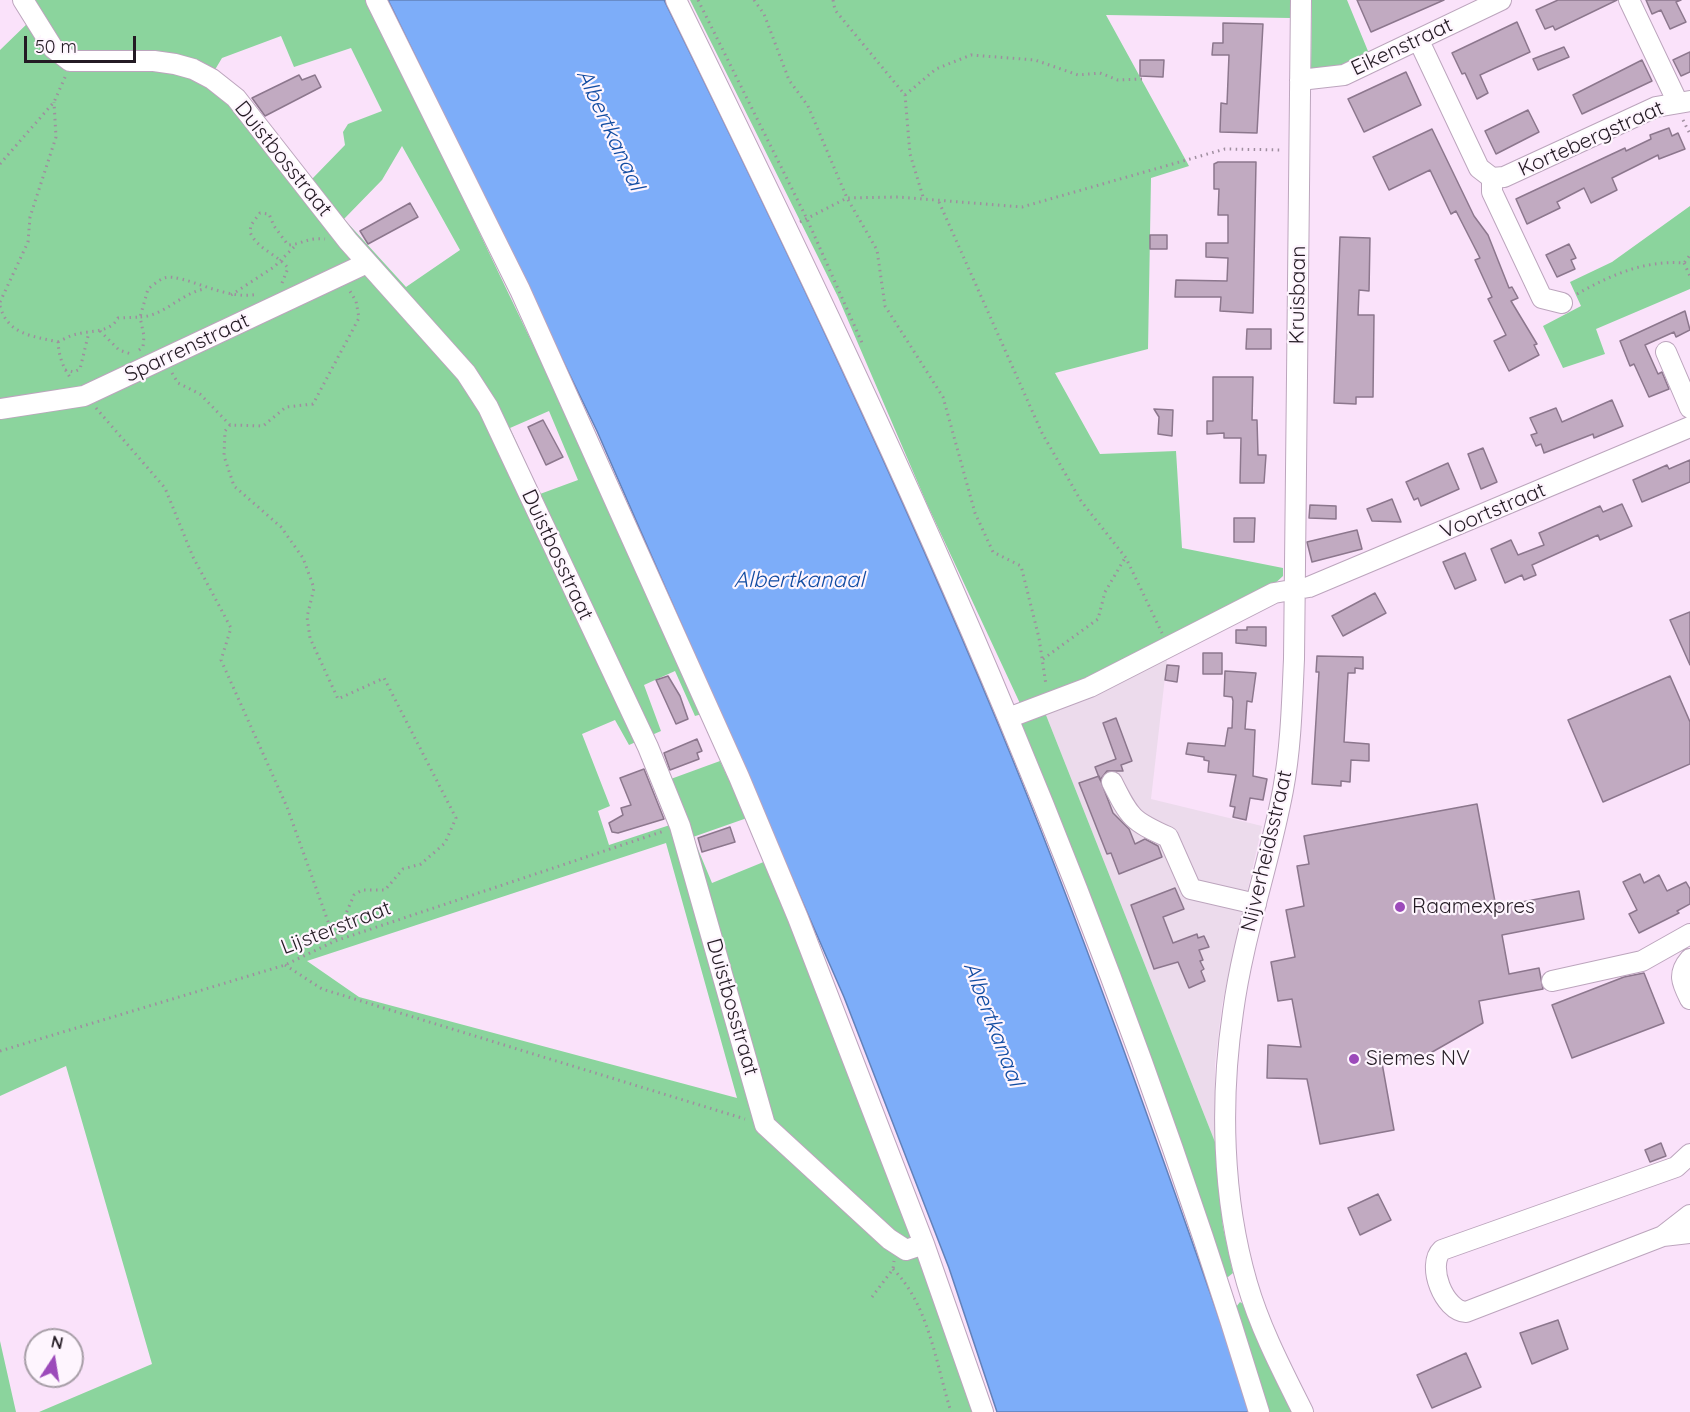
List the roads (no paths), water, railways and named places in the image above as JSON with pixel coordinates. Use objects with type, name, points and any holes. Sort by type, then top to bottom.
[{"type":"street","name":"Duistbosstraat","points":[[23,0],[53,48],[70,61],[154,61],[193,69],[212,79],[236,98],[348,241],[466,373],[488,407],[648,747],[680,826],[765,1125],[897,1245],[906,1250],[924,1244]]},
{"type":"street","points":[[376,0],[520,290],[739,777],[798,918],[924,1244],[982,1412]]},
{"type":"street","points":[[676,0],[788,228],[922,519],[1008,718],[1088,920],[1165,1126],[1259,1412]]},
{"type":"street","name":"Kruisbaan","points":[[1294,589],[1301,0]]},
{"type":"street","name":"Eikenstraat","points":[[1300,80],[1344,75],[1419,41],[1465,8],[1501,0]]},
{"type":"street","points":[[1629,0],[1684,102]]},
{"type":"street","name":"Kortebergstraat","points":[[1419,41],[1479,168],[1492,178],[1504,177],[1656,107],[1684,102]]},
{"type":"street","name":"Kortebergstraat","points":[[1492,178],[1492,192],[1542,298],[1562,303]]},
{"type":"street","name":"Sparrenstraat","points":[[0,409],[84,396],[367,263]]},
{"type":"street","points":[[1666,352],[1690,408]]},
{"type":"street","name":"Voortstraat","points":[[1294,589],[1309,587],[1342,574],[1690,427]]},
{"type":"street","points":[[1008,718],[1090,687],[1274,593],[1294,589]]},
{"type":"street","name":"Nijverheidsstraat","points":[[1294,589],[1290,743],[1283,791],[1233,1010],[1227,1064],[1226,1145],[1230,1190],[1247,1283],[1261,1325],[1303,1412]]},
{"type":"street","points":[[1112,782],[1127,813],[1138,823],[1168,837],[1191,889],[1256,904]]},
{"type":"street","points":[[1552,981],[1642,961],[1690,934]]},
{"type":"street","points":[[1690,959],[1681,972],[1681,981],[1690,999]]},
{"type":"street","points":[[1685,1163],[1442,1250],[1437,1255],[1435,1269],[1448,1304],[1454,1310],[1466,1311],[1663,1236],[1690,1233]]},
{"type":"street","points":[[1663,1236],[1690,1215]]},
{"type":"street","points":[[1221,1291],[1247,1283]]},
{"type":"water","name":"Albertkanaal","points":[[388,0],[664,0],[838,360],[999,726],[1099,982],[1252,1412],[997,1412],[949,1268],[844,997],[597,431]]},
{"type":"place","name":"Raamexpres","points":[[1400,907]]},
{"type":"place","name":"Siemes NV","points":[[1354,1059]]}]
